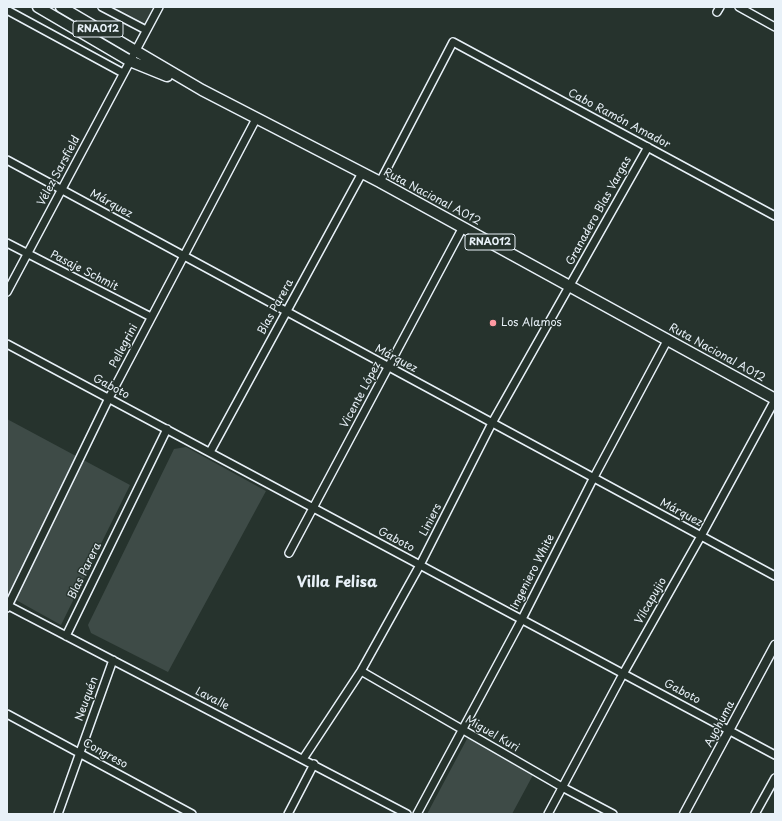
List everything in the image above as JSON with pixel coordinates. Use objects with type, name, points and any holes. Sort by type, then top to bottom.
[{"type":"main road","points":[[29,7],[61,22]]},
{"type":"main road","name":"Ruta Nacional A012","points":[[38,7],[61,22],[130,61],[202,90]]},
{"type":"main road","name":"Ruta Nacional A012","points":[[60,7],[202,90],[380,182],[775,399]]},
{"type":"street","points":[[102,7],[146,30]]},
{"type":"street","name":"Vélez Sarsfield","points":[[7,292],[159,7]]},
{"type":"street","points":[[739,7],[775,27]]},
{"type":"street","points":[[7,10],[123,73]]},
{"type":"street","name":"Cabo Ramón Amador","points":[[380,182],[453,42],[775,216]]},
{"type":"street","name":"Pellegrini","points":[[7,606],[109,398],[256,119]]},
{"type":"street","name":"Granadero Blas Vargas","points":[[570,286],[648,147]]},
{"type":"street","name":"Márquez","points":[[7,160],[593,479],[775,576]]},
{"type":"street","name":"Blas Parera","points":[[210,452],[362,173]]},
{"type":"street","name":"Vicente López","points":[[289,553],[463,227]]},
{"type":"street","name":"Pasaje Schmit","points":[[7,243],[151,318]]},
{"type":"street","name":"Liniers","points":[[303,759],[361,671],[420,566],[492,424],[570,286]]},
{"type":"street","name":"Ingeniero White","points":[[417,814],[522,620],[593,479],[668,339]]},
{"type":"street","name":"Gaboto","points":[[7,344],[775,755]]},
{"type":"street","name":"Vilcapujio","points":[[548,814],[623,674],[701,536],[775,399]]},
{"type":"street","name":"Blas Parera","points":[[66,636],[167,430]]},
{"type":"street","name":"Lavalle","points":[[7,606],[314,764],[407,814]]},
{"type":"street","name":"Ayohuma","points":[[684,814],[775,645]]},
{"type":"street","name":"Neuquén","points":[[58,814],[112,660]]},
{"type":"street","name":"Miguel Kuri","points":[[361,671],[562,787],[613,814]]},
{"type":"street","name":"Congreso","points":[[7,714],[80,752],[192,814]]},
{"type":"street","points":[[288,814],[314,764]]},
{"type":"street","points":[[755,814],[775,778]]},
{"type":"shaded area","points":[[102,7],[159,7],[146,30]]},
{"type":"shaded area","points":[[7,419],[130,485],[61,625],[7,595]]},
{"type":"shaded area","points":[[186,447],[266,491],[168,672],[91,633],[88,625],[174,449]]},
{"type":"shaded area","points":[[468,737],[533,775],[512,814],[427,814]]},
{"type":"place","name":"Los Alamos","points":[[493,323]]},
{"type":"district","name":"Villa Felisa","points":[[337,583]]}]
